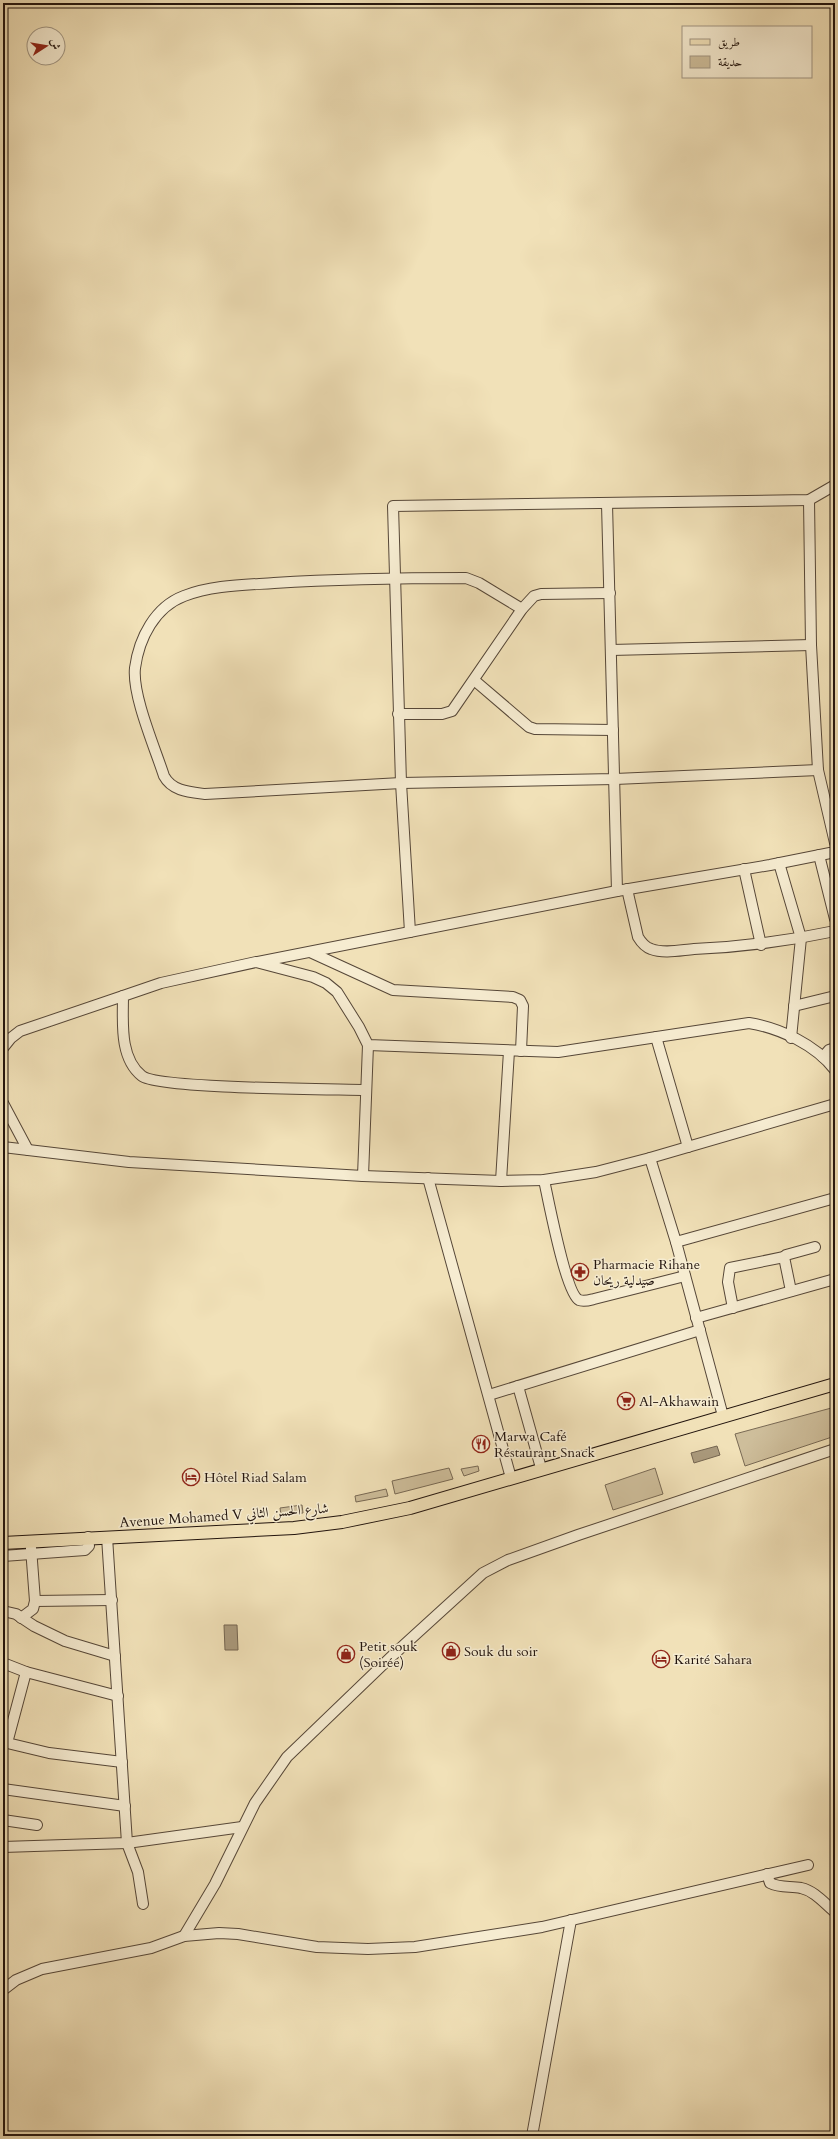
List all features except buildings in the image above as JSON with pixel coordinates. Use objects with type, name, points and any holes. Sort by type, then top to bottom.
[{"type":"main road","name":"Avenue Mohamed V شارع الحسن الثاني","points":[[3,1543],[31,1540],[286,1528],[336,1523],[410,1508],[542,1468],[835,1384]]},
{"type":"street","points":[[410,932],[398,714],[393,506],[809,500],[835,485]]},
{"type":"street","points":[[809,500],[812,645],[818,770],[835,841]]},
{"type":"street","points":[[607,504],[613,730],[622,890],[638,937],[653,950],[666,951],[762,944],[835,931]]},
{"type":"street","points":[[522,609],[479,583],[466,578],[355,578],[235,586],[184,596],[169,605],[148,626],[139,650],[135,669],[138,700],[164,776],[168,783],[179,789],[212,794],[401,783],[615,779],[818,770]]},
{"type":"street","points":[[398,714],[448,713],[474,680],[522,609],[534,596],[541,594],[610,592]]},
{"type":"street","points":[[611,650],[812,645]]},
{"type":"street","points":[[474,680],[529,727],[535,729],[613,730]]},
{"type":"street","points":[[3,1048],[11,1038],[20,1031],[161,983],[256,962],[622,890],[835,852]]},
{"type":"street","points":[[819,855],[835,919]]},
{"type":"street","points":[[779,863],[801,938],[792,1038]]},
{"type":"street","points":[[744,869],[762,944]]},
{"type":"street","points":[[310,952],[393,990],[513,997],[520,1000],[523,1006],[520,1051]]},
{"type":"street","points":[[256,962],[313,977],[326,983],[337,992],[359,1027],[368,1045],[363,1176]]},
{"type":"street","points":[[123,996],[125,1045],[130,1062],[143,1077],[166,1082],[215,1085],[366,1090]]},
{"type":"street","points":[[794,1006],[835,996]]},
{"type":"street","points":[[368,1045],[509,1051],[573,1051],[700,1029],[749,1023],[769,1028],[792,1038],[823,1057],[835,1070]]},
{"type":"street","points":[[656,1037],[688,1147]]},
{"type":"street","points":[[823,1057],[829,1050],[835,1048]]},
{"type":"street","points":[[501,1181],[509,1051]]},
{"type":"street","points":[[3,1103],[28,1150]]},
{"type":"street","points":[[3,1147],[129,1162],[363,1176],[501,1181],[544,1180],[596,1172],[650,1158],[835,1104]]},
{"type":"street","points":[[650,1158],[676,1242],[723,1416]]},
{"type":"street","points":[[428,1178],[511,1478]]},
{"type":"street","points":[[544,1180],[554,1230],[573,1294],[578,1300],[585,1301],[594,1299],[685,1276]]},
{"type":"street","points":[[676,1242],[835,1198]]},
{"type":"street","points":[[733,1308],[728,1282],[730,1268],[784,1257],[786,1255],[816,1247]]},
{"type":"street","points":[[784,1257],[792,1291]]},
{"type":"street","points":[[696,1318],[835,1279]]},
{"type":"street","points":[[489,1395],[700,1330]]},
{"type":"street","points":[[518,1386],[542,1468]]},
{"type":"street","points":[[184,1936],[215,1884],[255,1803],[287,1757],[470,1583],[488,1570],[508,1560],[835,1449]]},
{"type":"street","points":[[107,1537],[127,1843],[138,1872],[143,1904]]},
{"type":"street","points":[[3,1556],[85,1550],[90,1546],[88,1538]]},
{"type":"street","points":[[21,1618],[33,1609],[35,1601],[31,1540]]},
{"type":"street","points":[[35,1601],[112,1600]]},
{"type":"street","points":[[3,1611],[21,1618],[65,1641],[115,1656]]},
{"type":"street","points":[[3,1663],[26,1672],[118,1696]]},
{"type":"street","points":[[26,1672],[5,1742],[49,1753],[122,1762]]},
{"type":"street","points":[[3,1789],[125,1806]]},
{"type":"street","points":[[3,1820],[37,1825]]},
{"type":"street","points":[[3,1847],[127,1843],[242,1827]]},
{"type":"street","points":[[3,1990],[16,1980],[42,1969],[151,1948],[184,1936],[219,1933],[238,1934],[317,1947],[368,1949],[415,1947],[454,1942],[571,1920],[808,1865]]},
{"type":"street","points":[[767,1874],[770,1883],[776,1886],[803,1888],[813,1892],[835,1912]]},
{"type":"street","points":[[532,2136],[571,1920]]},
{"type":"green space","points":[[835,1407],[835,1436],[745,1466],[735,1434]]},
{"type":"green space","points":[[478,1466],[479,1471],[464,1476],[461,1469]]},
{"type":"green space","points":[[449,1468],[453,1479],[395,1494],[392,1481]]},
{"type":"green space","points":[[655,1468],[663,1494],[613,1510],[605,1485]]},
{"type":"green space","points":[[386,1489],[388,1496],[356,1502],[355,1496]]},
{"type":"green space","points":[[302,1505],[303,1513],[281,1515],[280,1508]]},
{"type":"shaded area","points":[[717,1446],[720,1455],[694,1463],[691,1453]]},
{"type":"shaded area","points":[[224,1625],[237,1625],[238,1650],[225,1650]]},
{"type":"place","name":"Pharmacie Rihane صيدلية ريحان","points":[[580,1272]]},
{"type":"place","name":"Al-Akhawain","points":[[626,1401]]},
{"type":"place","name":"Marwa Café Réstaurant Snack","points":[[481,1444]]},
{"type":"place","name":"Hôtel Riad Salam","points":[[191,1477]]},
{"type":"place","name":"Souk du soir","points":[[451,1651]]},
{"type":"place","name":"Petit souk (Soirée)","points":[[346,1654]]},
{"type":"place","name":"Karité Sahara","points":[[661,1659]]}]
